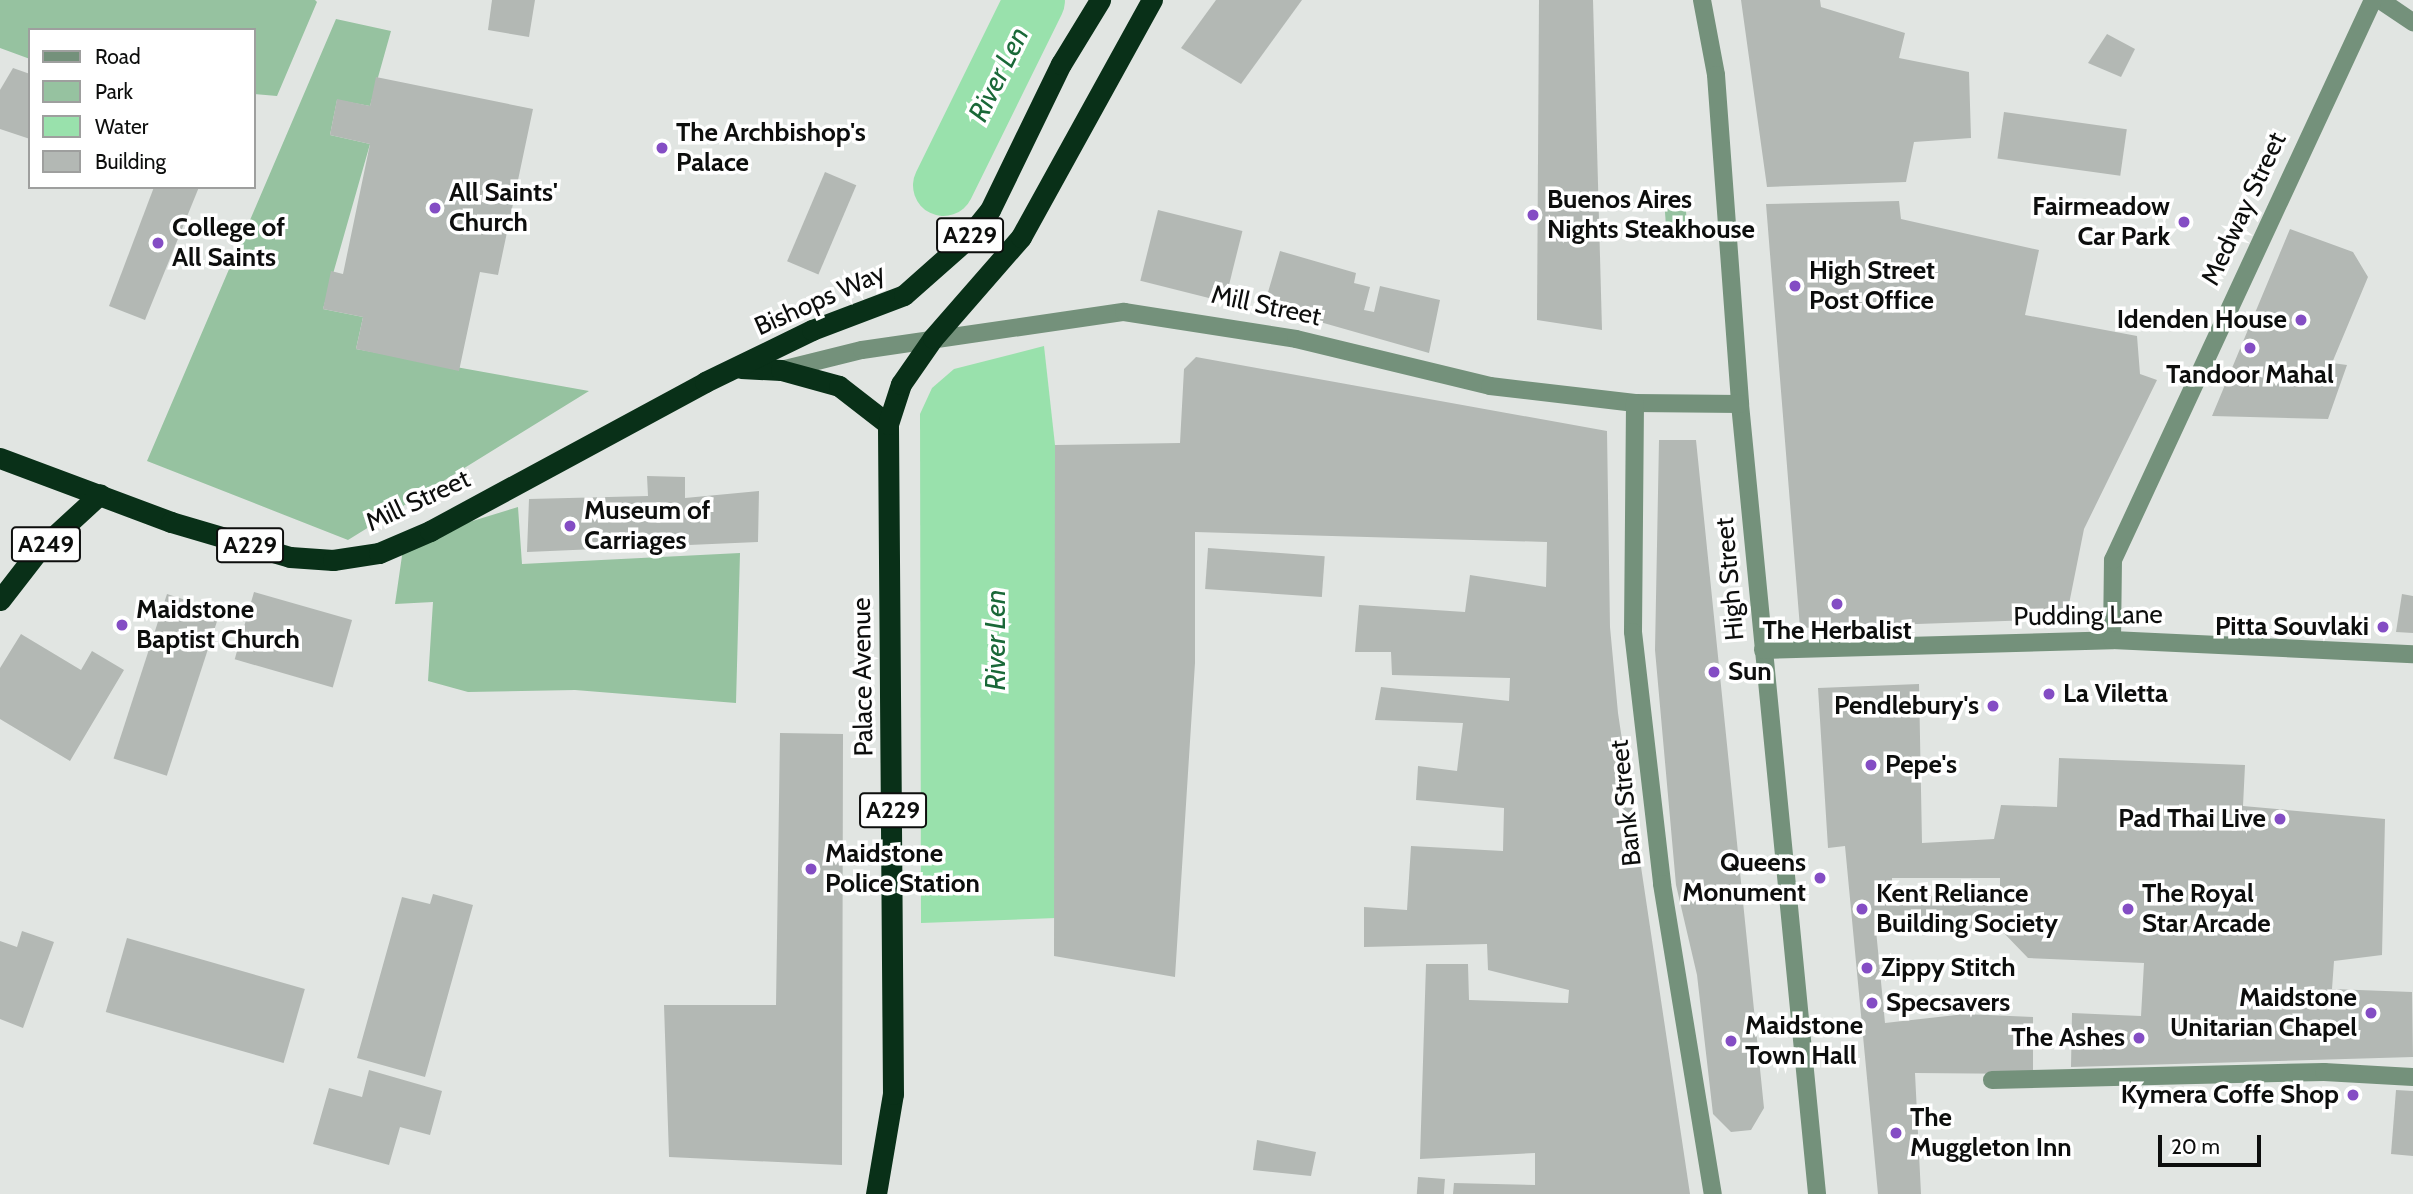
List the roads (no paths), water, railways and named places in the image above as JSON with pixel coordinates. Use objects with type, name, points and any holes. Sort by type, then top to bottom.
[{"type":"highway","name":"Bishops Way","points":[[739,368],[812,330],[904,295],[964,242],[990,211],[1061,64],[1100,0]]},
{"type":"highway","name":"A229","points":[[933,338],[1021,237],[1152,0]]},
{"type":"highway","name":"Palace Avenue","points":[[876,1194],[893,1094],[888,424],[901,384],[933,338]]},
{"type":"highway","name":"A229","points":[[739,368],[781,370],[839,386],[888,424]]},
{"type":"highway","name":"Mill Street","points":[[100,494],[290,557],[332,561],[379,553],[739,368]]},
{"type":"highway","name":"A229","points":[[0,458],[100,494]]},
{"type":"highway","name":"A249","points":[[0,600],[38,551],[100,494]]},
{"type":"street","name":"High Street","points":[[1702,0],[1716,75],[1740,404],[1817,1194]]},
{"type":"street","name":"Medway Street","points":[[2112,640],[2113,560],[2373,0]]},
{"type":"street","points":[[2380,0],[2413,22]]},
{"type":"street","name":"Mill Street","points":[[781,370],[933,338],[1124,312],[1296,339],[1490,386],[1635,402],[1740,404]]},
{"type":"street","name":"Bank Street","points":[[1635,402],[1633,632],[1662,884],[1713,1194]]},
{"type":"street","name":"Pudding Lane","points":[[1763,650],[2112,640],[2413,654]]},
{"type":"street","points":[[1992,1080],[2324,1072],[2413,1077]]},
{"type":"water","points":[[1044,346],[1055,445],[1056,918],[921,923],[920,414],[932,388],[954,369]]},
{"type":"waterway","name":"River Len","points":[[943,185],[1034,0]]},
{"type":"place","name":"The Archbishop's Palace","points":[[662,148]]},
{"type":"place","name":"All Saints' Church","points":[[435,208]]},
{"type":"place","name":"Buenos Aires Nights Steakhouse","points":[[1533,215]]},
{"type":"place","name":"Fairmeadow Car Park","points":[[2184,222]]},
{"type":"place","name":"College of All Saints","points":[[158,243]]},
{"type":"place","name":"High Street Post Office","points":[[1795,286]]},
{"type":"place","name":"Idenden House","points":[[2301,320]]},
{"type":"place","name":"Tandoor Mahal","points":[[2250,348]]},
{"type":"place","name":"Museum of Carriages","points":[[570,526]]},
{"type":"place","name":"The Herbalist","points":[[1837,604]]},
{"type":"place","name":"Maidstone Baptist Church","points":[[122,625]]},
{"type":"place","name":"Pitta Souvlaki","points":[[2383,627]]},
{"type":"place","name":"Sun","points":[[1714,672]]},
{"type":"place","name":"La Viletta","points":[[2049,694]]},
{"type":"place","name":"Pendlebury's","points":[[1993,706]]},
{"type":"place","name":"Pepe's","points":[[1871,765]]},
{"type":"place","name":"Pad Thai Live","points":[[2280,819]]},
{"type":"place","name":"Maidstone Police Station","points":[[811,869]]},
{"type":"place","name":"Queens Monument","points":[[1820,878]]},
{"type":"place","name":"Kent Reliance Building Society","points":[[1862,909]]},
{"type":"place","name":"The Royal Star Arcade","points":[[2128,909]]},
{"type":"place","name":"Zippy Stitch","points":[[1867,968]]},
{"type":"place","name":"Specsavers","points":[[1872,1003]]},
{"type":"place","name":"Maidstone Unitarian Chapel","points":[[2371,1013]]},
{"type":"place","name":"The Ashes","points":[[2139,1038]]},
{"type":"place","name":"Maidstone Town Hall","points":[[1731,1041]]},
{"type":"place","name":"Kymera Coffe Shop","points":[[2353,1095]]},
{"type":"place","name":"The Muggleton Inn","points":[[1896,1133]]}]
